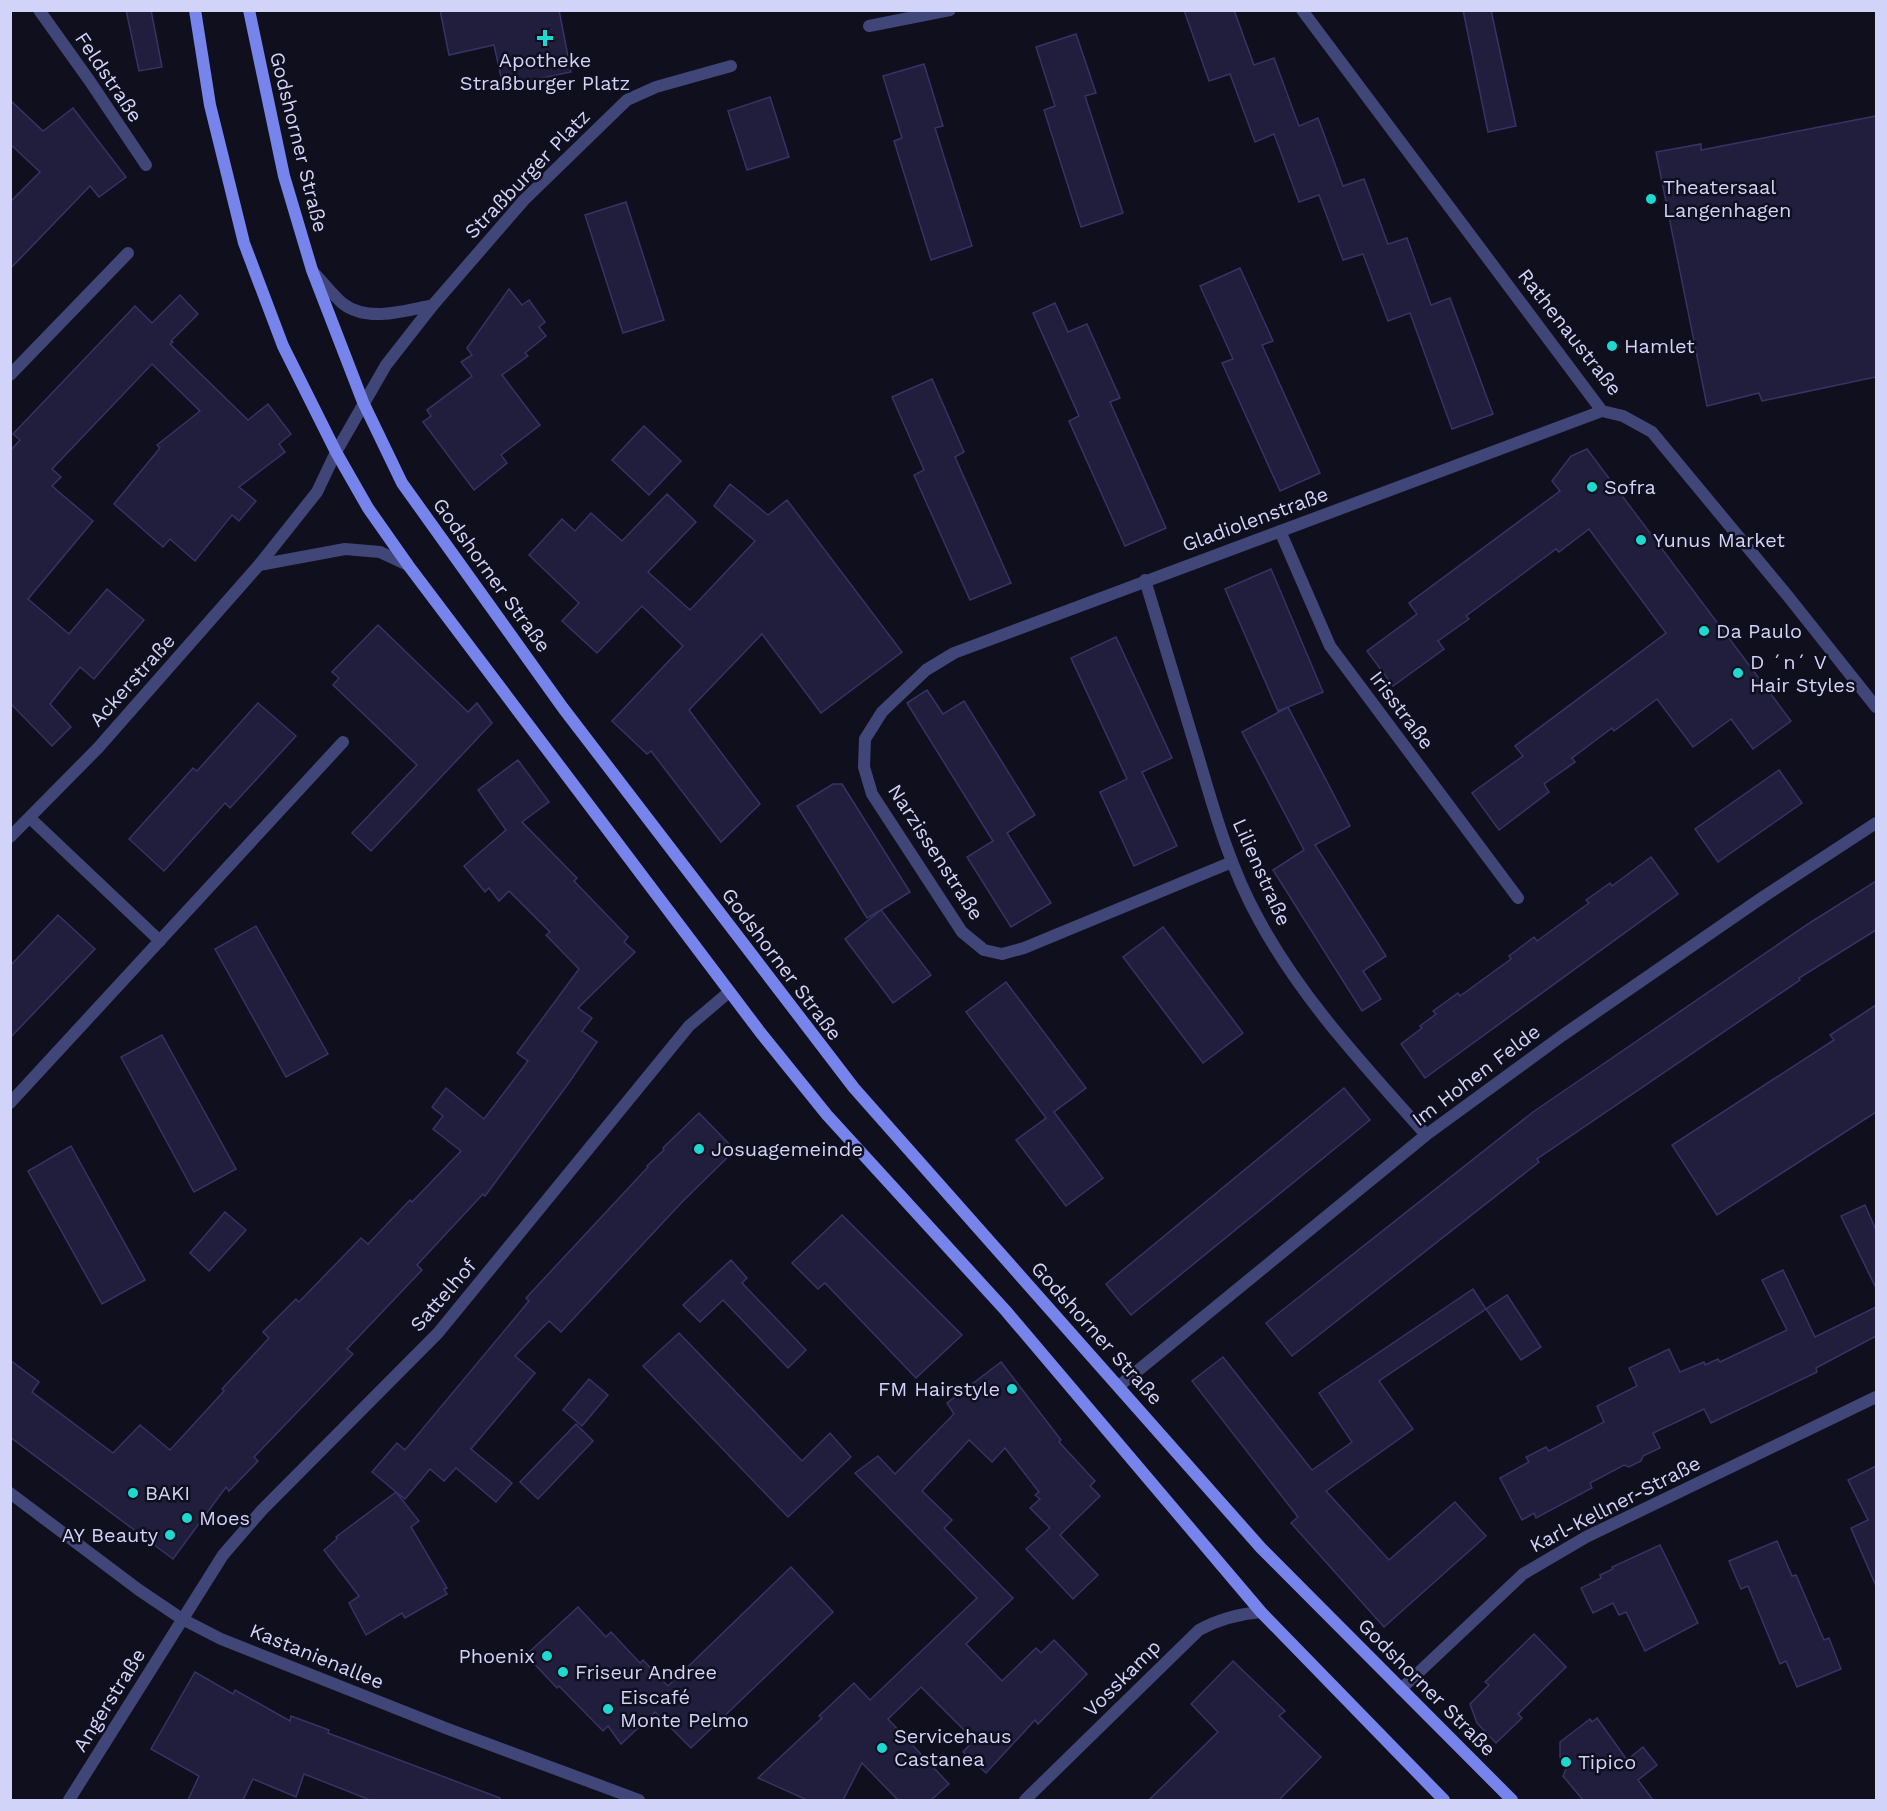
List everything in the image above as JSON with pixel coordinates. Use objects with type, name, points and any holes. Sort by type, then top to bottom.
[{"type":"main road","points":[[195,10],[210,105],[244,243],[283,346],[336,452],[368,508],[408,565],[729,992],[827,1115],[1006,1311],[1261,1612],[1444,1800]]},
{"type":"main road","name":"Godshorner Straße","points":[[249,10],[284,176],[312,270],[363,402],[402,483],[563,708],[854,1088],[1261,1548],[1512,1800]]},
{"type":"street","name":"Feldstraße","points":[[39,10],[146,165]]},
{"type":"street","points":[[869,26],[950,10]]},
{"type":"street","name":"Rathenaustraße","points":[[1302,10],[1602,411],[1623,416],[1652,432],[1777,582],[1876,707]]},
{"type":"street","name":"Straßburger Platz","points":[[336,452],[386,365],[433,305],[524,200],[627,100],[656,87],[731,66]]},
{"type":"street","points":[[10,375],[128,253]]},
{"type":"street","points":[[312,270],[343,304],[360,312],[393,314],[433,305]]},
{"type":"street","name":"Gladiolenstraße","points":[[926,670],[954,652],[1602,411]]},
{"type":"street","name":"Ackerstraße","points":[[10,837],[98,748],[259,565],[317,492],[336,452]]},
{"type":"street","name":"Irisstraße","points":[[1280,531],[1330,646],[1518,898]]},
{"type":"street","points":[[259,565],[345,549],[380,552],[408,565]]},
{"type":"street","name":"Lilienstraße","points":[[1145,580],[1219,827],[1232,862],[1258,918],[1298,982],[1346,1044],[1426,1135]]},
{"type":"street","name":"Narzissenstraße","points":[[926,670],[882,712],[865,739],[864,767],[872,794],[956,923],[962,932],[984,950],[1002,954],[1024,948],[1232,862]]},
{"type":"street","points":[[10,1103],[343,742]]},
{"type":"street","points":[[30,818],[160,940]]},
{"type":"street","name":"Im Hohen Felde","points":[[1119,1386],[1426,1135],[1563,1035],[1763,897],[1876,823]]},
{"type":"street","name":"Sattelhof","points":[[182,1619],[223,1555],[262,1510],[438,1333],[689,1026],[729,992]]},
{"type":"street","name":"Karl-Kellner-Straße","points":[[1401,1689],[1523,1574],[1586,1537],[1876,1397]]},
{"type":"street","name":"Kastanienallee","points":[[10,1492],[139,1590],[182,1619],[232,1644],[448,1729],[639,1800]]},
{"type":"street","name":"Vosskamp","points":[[1025,1800],[1198,1630],[1215,1620],[1261,1612]]},
{"type":"street","name":"Angerstraße","points":[[71,1799],[182,1619]]},
{"type":"building","points":[[126,10],[151,10],[162,67],[139,71]]},
{"type":"building","points":[[440,10],[559,10],[571,72],[503,86],[494,45],[449,55]]},
{"type":"building","points":[[1184,10],[1234,10],[1254,65],[1274,58],[1299,126],[1318,118],[1343,186],[1364,179],[1388,244],[1407,238],[1431,305],[1450,298],[1493,414],[1452,429],[1410,313],[1388,321],[1363,254],[1343,260],[1319,195],[1299,202],[1274,134],[1255,142],[1230,74],[1209,81]]},
{"type":"building","points":[[1463,10],[1491,10],[1516,126],[1488,132]]},
{"type":"building","points":[[1076,34],[1096,93],[1085,96],[1123,213],[1081,227],[1044,110],[1055,106],[1036,47]]},
{"type":"building","points":[[924,64],[943,126],[935,128],[972,246],[931,260],[894,141],[902,138],[883,76]]},
{"type":"building","points":[[770,97],[789,157],[747,170],[728,111]]},
{"type":"building","points":[[10,100],[43,131],[73,108],[126,177],[99,197],[90,186],[10,269],[10,202],[40,172],[10,144]]},
{"type":"building","points":[[1876,116],[1876,377],[1762,401],[1759,393],[1707,406],[1656,152],[1701,144],[1701,150]]},
{"type":"building","points":[[626,202],[664,320],[623,333],[585,215]]},
{"type":"building","points":[[1240,268],[1273,341],[1262,345],[1320,473],[1280,491],[1222,363],[1233,359],[1200,286]]},
{"type":"building","points":[[509,289],[522,305],[529,300],[545,322],[539,327],[546,336],[525,353],[528,356],[502,375],[540,425],[501,455],[507,463],[474,490],[423,422],[431,416],[427,410],[472,376],[461,362],[472,355],[467,348]]},
{"type":"building","points":[[180,295],[198,314],[170,344],[248,420],[268,404],[291,434],[279,444],[285,452],[239,487],[256,501],[239,521],[232,515],[195,561],[170,539],[163,547],[114,504],[160,448],[157,445],[200,411],[152,364],[52,469],[61,477],[52,486],[93,521],[28,599],[69,634],[107,589],[144,620],[94,679],[80,667],[50,704],[71,727],[52,746],[10,703],[10,451],[20,440],[13,434],[135,306],[152,323]]},
{"type":"building","points":[[1055,303],[1068,332],[1087,324],[1120,398],[1110,402],[1166,528],[1125,546],[1069,421],[1079,416],[1033,313]]},
{"type":"building","points":[[932,379],[964,452],[955,457],[1011,583],[970,600],[914,475],[924,470],[892,397]]},
{"type":"building","points":[[644,426],[681,461],[649,495],[612,460]]},
{"type":"building","points":[[1587,449],[1791,721],[1753,749],[1731,719],[1693,747],[1657,699],[1614,731],[1612,728],[1572,758],[1575,762],[1544,784],[1549,792],[1499,830],[1472,793],[1523,756],[1515,746],[1666,633],[1589,529],[1559,552],[1556,549],[1466,616],[1469,619],[1438,641],[1444,649],[1393,686],[1367,651],[1417,614],[1409,603],[1560,491],[1552,481],[1571,456]]},
{"type":"building","points":[[730,484],[768,515],[787,500],[902,652],[821,713],[762,634],[689,710],[760,804],[721,842],[651,751],[647,754],[612,721],[683,646],[642,606],[597,653],[562,621],[579,603],[529,555],[562,519],[575,531],[591,513],[622,541],[667,494],[696,522],[648,572],[690,610],[755,541],[714,506]]},
{"type":"building","points":[[1271,569],[1323,692],[1278,711],[1225,589]]},
{"type":"building","points":[[378,625],[468,712],[477,703],[492,723],[371,851],[352,833],[417,765],[333,685],[339,678],[332,672]]},
{"type":"building","points":[[1116,637],[1172,758],[1142,772],[1177,846],[1134,866],[1100,792],[1127,779],[1071,658]]},
{"type":"building","points":[[927,690],[943,714],[964,701],[1035,815],[1007,833],[1051,903],[1011,927],[967,857],[993,841],[907,703]]},
{"type":"building","points":[[258,703],[296,736],[230,808],[225,803],[164,871],[129,839],[193,768],[197,771]]},
{"type":"building","points":[[1288,707],[1350,826],[1315,845],[1386,956],[1363,971],[1381,999],[1362,1011],[1273,870],[1304,850],[1242,732]]},
{"type":"building","points":[[518,760],[549,802],[522,822],[577,878],[574,881],[628,937],[624,942],[635,952],[578,1008],[592,1018],[582,1031],[597,1042],[485,1196],[483,1194],[417,1265],[422,1270],[347,1349],[353,1354],[254,1457],[258,1461],[229,1491],[226,1487],[173,1559],[10,1437],[10,1360],[39,1382],[32,1392],[113,1453],[140,1425],[170,1450],[269,1338],[263,1332],[296,1299],[299,1302],[361,1238],[368,1244],[461,1151],[433,1129],[443,1116],[432,1107],[446,1088],[484,1119],[528,1061],[517,1053],[579,969],[546,935],[550,932],[509,891],[499,901],[489,888],[485,892],[464,866],[506,830],[478,790]]},
{"type":"building","points":[[1779,770],[1802,803],[1718,862],[1695,829]]},
{"type":"building","points":[[833,784],[842,784],[910,892],[867,918],[797,806]]},
{"type":"building","points":[[1651,857],[1678,894],[1425,1078],[1401,1044],[1436,1014],[1433,1011],[1458,993],[1460,996],[1511,959],[1509,956],[1534,937],[1537,941],[1589,903],[1586,900],[1610,883],[1612,886]]},
{"type":"building","points":[[1876,881],[1876,930],[1799,978],[1800,980],[1537,1159],[1539,1162],[1292,1356],[1266,1323],[1533,1112],[1808,924]]},
{"type":"building","points":[[881,910],[931,975],[893,1003],[845,939]]},
{"type":"building","points":[[58,915],[95,949],[10,1038],[10,966]]},
{"type":"building","points":[[256,926],[328,1054],[286,1077],[215,949]]},
{"type":"building","points":[[1163,927],[1243,1033],[1203,1063],[1123,957]]},
{"type":"building","points":[[1006,982],[1086,1088],[1054,1112],[1103,1178],[1066,1206],[1016,1140],[1046,1118],[966,1012]]},
{"type":"building","points":[[1876,1005],[1876,1112],[1717,1215],[1672,1145],[1834,1040],[1830,1035]]},
{"type":"building","points":[[162,1035],[236,1169],[194,1192],[121,1057]]},
{"type":"building","points":[[1344,1088],[1370,1120],[1131,1315],[1106,1284]]},
{"type":"building","points":[[699,1113],[735,1150],[682,1202],[561,1332],[549,1321],[515,1356],[535,1373],[471,1449],[512,1483],[496,1502],[456,1468],[444,1481],[430,1469],[405,1499],[372,1472],[397,1443],[405,1450],[529,1301],[526,1298],[664,1150],[663,1148]]},
{"type":"building","points":[[71,1146],[145,1280],[102,1304],[28,1171]]},
{"type":"building","points":[[1865,1205],[1876,1230],[1876,1288],[1841,1216]]},
{"type":"building","points":[[225,1212],[246,1230],[209,1271],[190,1253]]},
{"type":"building","points":[[842,1215],[962,1335],[916,1378],[825,1283],[818,1289],[792,1263]]},
{"type":"building","points":[[731,1260],[747,1278],[742,1283],[806,1350],[788,1368],[723,1300],[700,1322],[683,1305]]},
{"type":"building","points":[[1783,1270],[1815,1337],[1876,1307],[1876,1336],[1816,1368],[1817,1372],[1711,1423],[1704,1409],[1653,1433],[1660,1448],[1643,1456],[1641,1461],[1629,1467],[1624,1465],[1590,1483],[1592,1488],[1536,1518],[1534,1513],[1522,1520],[1500,1478],[1529,1462],[1526,1457],[1546,1447],[1549,1451],[1604,1422],[1597,1406],[1637,1386],[1629,1368],[1669,1349],[1680,1372],[1704,1362],[1705,1365],[1718,1359],[1720,1362],[1787,1330],[1762,1280]]},
{"type":"building","points":[[1473,1289],[1486,1309],[1379,1381],[1413,1429],[1326,1491],[1389,1560],[1455,1502],[1486,1536],[1384,1627],[1291,1523],[1298,1517],[1192,1381],[1223,1357],[1312,1470],[1352,1442],[1319,1393]]},
{"type":"building","points":[[1507,1295],[1541,1347],[1521,1360],[1486,1309]]},
{"type":"building","points":[[679,1333],[802,1461],[830,1433],[851,1457],[788,1517],[643,1366]]},
{"type":"building","points":[[1001,1362],[1061,1440],[1059,1442],[1095,1481],[1090,1486],[1100,1496],[1060,1535],[1098,1575],[1073,1599],[1026,1549],[1050,1528],[1030,1508],[1040,1499],[1035,1495],[1039,1492],[1005,1448],[992,1462],[969,1440],[922,1491],[952,1520],[944,1528],[1013,1598],[966,1644],[1002,1681],[1036,1648],[1041,1653],[1054,1640],[1087,1674],[1038,1724],[1035,1720],[986,1773],[963,1752],[974,1740],[921,1687],[888,1719],[949,1784],[931,1800],[898,1800],[862,1763],[843,1800],[807,1800],[758,1778],[822,1718],[819,1716],[854,1683],[870,1700],[977,1598],[855,1473],[878,1456],[895,1474],[954,1414],[947,1403]]},
{"type":"building","points":[[589,1379],[608,1395],[582,1426],[563,1410]]},
{"type":"building","points":[[576,1424],[593,1441],[538,1499],[520,1482]]},
{"type":"building","points":[[1876,1466],[1876,1586],[1851,1528],[1868,1520],[1848,1480]]},
{"type":"building","points":[[396,1492],[419,1521],[411,1527],[447,1588],[444,1589],[447,1594],[405,1618],[402,1613],[366,1635],[349,1603],[359,1596],[324,1550],[337,1539],[336,1537]]},
{"type":"building","points":[[1777,1541],[1792,1576],[1796,1575],[1824,1640],[1829,1638],[1841,1669],[1797,1687],[1786,1661],[1780,1664],[1748,1586],[1741,1589],[1729,1561]]},
{"type":"building","points":[[1660,1545],[1698,1623],[1645,1651],[1626,1612],[1619,1615],[1613,1603],[1593,1613],[1581,1588],[1601,1578],[1600,1575],[1613,1569],[1612,1567]]},
{"type":"building","points":[[791,1567],[833,1612],[691,1748],[655,1712],[621,1744],[608,1726],[603,1731],[526,1655],[578,1607],[606,1637],[611,1632],[640,1663],[643,1660],[668,1686]]},
{"type":"building","points":[[1534,1634],[1566,1667],[1518,1714],[1522,1718],[1496,1743],[1477,1723],[1470,1704],[1489,1685],[1485,1682]]},
{"type":"building","points":[[1233,1661],[1285,1711],[1279,1716],[1321,1757],[1279,1800],[1149,1800],[1218,1732],[1191,1704]]},
{"type":"building","points":[[195,1672],[233,1694],[235,1690],[290,1721],[291,1716],[329,1730],[328,1733],[500,1798],[500,1800],[370,1800],[304,1774],[296,1797],[253,1779],[243,1800],[188,1800],[199,1776],[151,1749]]},
{"type":"building","points":[[1597,1718],[1627,1760],[1643,1747],[1657,1765],[1638,1780],[1653,1800],[1583,1800],[1563,1776],[1567,1766],[1560,1757],[1560,1742],[1590,1719],[1592,1722]]},
{"type":"place","name":"Apotheke Straßburger Platz","points":[[545,38]]},
{"type":"place","name":"Theatersaal Langenhagen","points":[[1651,199]]},
{"type":"place","name":"Hamlet","points":[[1612,346]]},
{"type":"place","name":"Sofra","points":[[1592,487]]},
{"type":"place","name":"Yunus Market","points":[[1641,540]]},
{"type":"place","name":"Da Paulo","points":[[1704,631]]},
{"type":"place","name":"D ´n´ V Hair Styles","points":[[1738,673]]},
{"type":"place","name":"Josuagemeinde","points":[[699,1149]]},
{"type":"place","name":"FM Hairstyle","points":[[1012,1389]]},
{"type":"place","name":"BAKI","points":[[133,1493]]},
{"type":"place","name":"Moes","points":[[187,1518]]},
{"type":"place","name":"AY Beauty","points":[[170,1535]]},
{"type":"place","name":"Phoenix","points":[[547,1656]]},
{"type":"place","name":"Friseur Andree","points":[[563,1672]]},
{"type":"place","name":"Eiscafé Monte Pelmo","points":[[608,1709]]},
{"type":"place","name":"Servicehaus Castanea","points":[[882,1748]]},
{"type":"place","name":"Tipico","points":[[1566,1762]]}]
